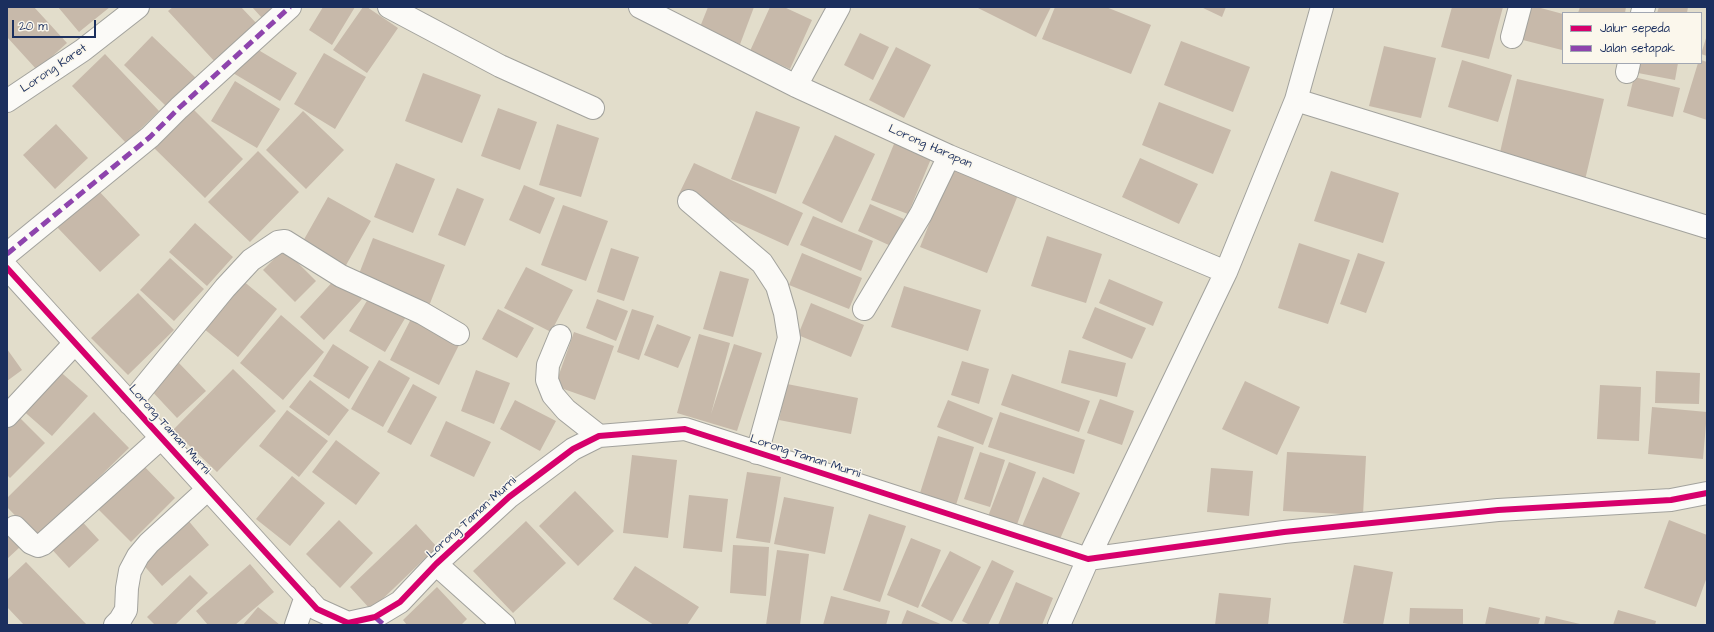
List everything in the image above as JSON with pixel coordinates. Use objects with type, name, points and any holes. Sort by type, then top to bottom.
[{"type":"street","name":"Lorong Karet","points":[[7,101],[83,50],[138,7]]},
{"type":"street","points":[[7,254],[150,137],[179,108],[290,7]]},
{"type":"street","points":[[389,7],[500,66],[593,108]]},
{"type":"street","name":"Lorong Harapan","points":[[640,7],[796,86],[950,156],[1226,272]]},
{"type":"street","points":[[796,86],[839,7]]},
{"type":"street","points":[[1059,625],[1088,559],[1226,272],[1296,100],[1322,7]]},
{"type":"street","points":[[1512,37],[1520,7]]},
{"type":"street","points":[[1296,100],[1707,227]]},
{"type":"street","points":[[864,309],[921,214],[950,156]]},
{"type":"street","points":[[689,201],[762,263],[777,286],[785,313],[789,338],[757,453]]},
{"type":"street","points":[[130,404],[225,288],[251,260],[278,242],[285,241],[341,276],[422,313],[458,334]]},
{"type":"street","name":"Lorong Taman Murni","points":[[7,268],[317,609],[348,624],[379,621],[400,602],[436,564],[509,497],[573,449],[599,436],[685,429],[1088,559]]},
{"type":"street","points":[[560,336],[548,365],[547,380],[553,395],[566,410],[599,436]]},
{"type":"street","points":[[7,416],[75,343]]},
{"type":"street","points":[[15,527],[31,544],[38,546],[43,544],[161,438]]},
{"type":"street","points":[[115,625],[126,610],[127,588],[130,571],[138,556],[149,543],[208,489]]},
{"type":"street","points":[[1088,559],[1299,530],[1498,510],[1671,500],[1707,493]]},
{"type":"street","points":[[436,564],[504,625]]},
{"type":"street","points":[[296,625],[306,596]]},
{"type":"building","points":[[34,7],[67,43],[37,70],[7,37],[7,8]]},
{"type":"building","points":[[58,7],[110,7],[79,32]]},
{"type":"building","points":[[173,7],[241,7],[258,25],[216,63],[168,11]]},
{"type":"building","points":[[252,7],[275,7],[262,18]]},
{"type":"building","points":[[323,7],[355,7],[332,45],[309,30]]},
{"type":"building","points":[[363,7],[367,7],[398,28],[367,73],[333,50]]},
{"type":"building","points":[[708,7],[754,7],[739,47],[698,32]]},
{"type":"building","points":[[770,7],[784,7],[812,20],[790,69],[750,51]]},
{"type":"building","points":[[976,7],[1051,7],[1036,37]]},
{"type":"building","points":[[1055,7],[1106,7],[1151,25],[1131,74],[1042,39]]},
{"type":"building","points":[[1201,7],[1226,7],[1222,17]]},
{"type":"building","points":[[1452,7],[1503,7],[1489,59],[1441,47]]},
{"type":"building","points":[[1528,7],[1537,7],[1562,14],[1562,50],[1519,39]]},
{"type":"building","points":[[1580,7],[1626,7],[1625,12],[1578,12]]},
{"type":"building","points":[[1659,7],[1688,7],[1687,12],[1657,12]]},
{"type":"building","points":[[860,33],[889,47],[873,80],[844,65]]},
{"type":"building","points":[[1707,35],[1707,56],[1702,54]]},
{"type":"building","points":[[152,36],[197,79],[168,108],[124,65]]},
{"type":"building","points":[[1181,41],[1250,67],[1233,112],[1164,85]]},
{"type":"building","points":[[250,45],[297,73],[280,101],[233,73]]},
{"type":"building","points":[[1384,46],[1436,58],[1421,118],[1369,106]]},
{"type":"building","points":[[896,47],[931,65],[904,118],[869,100]]},
{"type":"building","points":[[324,53],[366,77],[335,129],[294,104]]},
{"type":"building","points":[[105,54],[159,111],[126,143],[72,86]]},
{"type":"building","points":[[1462,60],[1512,75],[1498,122],[1448,107]]},
{"type":"building","points":[[1702,60],[1707,62],[1707,120],[1683,112],[1698,64],[1702,64]]},
{"type":"building","points":[[1640,64],[1678,64],[1675,80],[1638,73]]},
{"type":"building","points":[[423,73],[481,95],[462,143],[405,121]]},
{"type":"building","points":[[1634,77],[1680,88],[1673,117],[1627,106]]},
{"type":"building","points":[[1517,79],[1604,99],[1585,180],[1498,161]]},
{"type":"building","points":[[235,81],[280,109],[257,148],[211,121]]},
{"type":"building","points":[[1159,102],[1231,130],[1213,174],[1142,145]]},
{"type":"building","points":[[191,107],[243,159],[205,198],[152,146]]},
{"type":"building","points":[[498,108],[537,122],[520,170],[481,156]]},
{"type":"building","points":[[303,111],[344,150],[306,189],[266,150]]},
{"type":"building","points":[[756,111],[800,127],[776,194],[731,179]]},
{"type":"building","points":[[56,124],[88,158],[55,189],[23,155]]},
{"type":"building","points":[[557,124],[599,138],[581,197],[539,185]]},
{"type":"building","points":[[835,135],[875,154],[842,223],[802,203]]},
{"type":"building","points":[[896,139],[933,154],[908,214],[871,200]]},
{"type":"building","points":[[258,151],[299,192],[250,242],[208,202]]},
{"type":"building","points":[[1140,158],[1198,184],[1179,224],[1122,197]]},
{"type":"building","points":[[396,163],[435,179],[413,233],[374,217]]},
{"type":"building","points":[[694,163],[803,213],[788,246],[678,196]]},
{"type":"building","points":[[951,169],[1018,195],[987,273],[920,247]]},
{"type":"building","points":[[1331,171],[1399,193],[1383,243],[1314,221]]},
{"type":"building","points":[[524,185],[555,198],[540,234],[509,220]]},
{"type":"building","points":[[457,188],[484,199],[465,246],[438,235]]},
{"type":"building","points":[[97,189],[140,235],[100,272],[57,227]]},
{"type":"building","points":[[328,197],[371,221],[345,267],[302,243]]},
{"type":"building","points":[[870,204],[904,219],[891,246],[858,231]]},
{"type":"building","points":[[563,205],[608,221],[586,281],[541,265]]},
{"type":"building","points":[[813,216],[873,241],[861,271],[800,245]]},
{"type":"building","points":[[195,223],[233,257],[207,286],[169,252]]},
{"type":"building","points":[[1047,236],[1102,254],[1086,303],[1031,286]]},
{"type":"building","points":[[373,238],[445,265],[429,306],[357,279]]},
{"type":"building","points":[[1299,243],[1350,260],[1328,324],[1278,308]]},
{"type":"building","points":[[611,248],[639,257],[624,301],[597,292]]},
{"type":"building","points":[[284,249],[316,281],[295,302],[263,270]]},
{"type":"building","points":[[802,253],[862,278],[849,309],[789,285]]},
{"type":"building","points":[[1358,253],[1385,262],[1366,313],[1340,304]]},
{"type":"building","points":[[170,258],[204,289],[174,321],[140,290]]},
{"type":"building","points":[[526,267],[573,290],[551,332],[504,308]]},
{"type":"building","points":[[720,271],[749,279],[733,337],[703,329]]},
{"type":"building","points":[[337,277],[362,299],[324,340],[300,317]]},
{"type":"building","points":[[1109,279],[1163,302],[1153,326],[1099,303]]},
{"type":"building","points":[[242,280],[277,309],[238,357],[203,328]]},
{"type":"building","points":[[904,286],[981,310],[968,351],[891,327]]},
{"type":"building","points":[[138,293],[174,330],[128,375],[91,338]]},
{"type":"building","points":[[371,294],[407,315],[385,352],[349,331]]},
{"type":"building","points":[[597,299],[628,311],[616,341],[586,328]]},
{"type":"building","points":[[811,303],[864,325],[851,357],[798,335]]},
{"type":"building","points":[[1095,307],[1146,328],[1132,359],[1082,338]]},
{"type":"building","points":[[498,309],[534,328],[517,358],[482,339]]},
{"type":"building","points":[[632,309],[654,316],[639,360],[617,352]]},
{"type":"building","points":[[281,315],[324,352],[283,400],[240,363]]},
{"type":"building","points":[[413,315],[462,339],[439,385],[390,360]]},
{"type":"building","points":[[657,324],[691,337],[678,368],[644,355]]},
{"type":"building","points":[[574,332],[614,346],[595,400],[555,386]]},
{"type":"building","points":[[699,334],[730,343],[711,414],[734,344],[762,353],[737,431],[677,413]]},
{"type":"building","points":[[333,344],[369,367],[349,399],[313,376]]},
{"type":"building","points":[[7,349],[22,370],[7,381]]},
{"type":"building","points":[[1069,350],[1126,363],[1117,397],[1061,383]]},
{"type":"building","points":[[379,360],[410,378],[383,427],[351,409]]},
{"type":"building","points":[[177,361],[206,391],[177,418],[148,387]]},
{"type":"building","points":[[962,361],[989,369],[979,404],[951,395]]},
{"type":"building","points":[[56,368],[88,396],[52,436],[20,408]]},
{"type":"building","points":[[233,369],[276,411],[217,472],[173,430]]},
{"type":"building","points":[[476,370],[510,383],[494,424],[461,411]]},
{"type":"building","points":[[1656,371],[1700,373],[1699,404],[1655,403]]},
{"type":"building","points":[[1012,374],[1090,401],[1079,432],[1001,405]]},
{"type":"building","points":[[310,380],[349,410],[329,436],[289,407]]},
{"type":"building","points":[[1245,381],[1300,407],[1277,455],[1222,429]]},
{"type":"building","points":[[413,384],[437,397],[411,445],[387,432]]},
{"type":"building","points":[[787,384],[858,398],[851,434],[779,420]]},
{"type":"building","points":[[1600,385],[1641,387],[1639,441],[1597,439]]},
{"type":"building","points":[[1100,399],[1134,411],[1122,445],[1087,433]]},
{"type":"building","points":[[515,400],[556,421],[540,451],[500,429]]},
{"type":"building","points":[[948,400],[993,418],[983,445],[937,427]]},
{"type":"building","points":[[1652,407],[1707,412],[1703,459],[1648,454]]},
{"type":"building","points":[[287,410],[328,441],[299,477],[259,446]]},
{"type":"building","points":[[94,412],[129,448],[37,538],[7,507],[7,498]]},
{"type":"building","points":[[1000,412],[1085,440],[1074,474],[988,447]]},
{"type":"building","points":[[17,415],[45,443],[10,478],[7,475],[7,425]]},
{"type":"building","points":[[446,421],[491,442],[474,477],[430,456]]},
{"type":"building","points":[[938,436],[974,447],[956,505],[920,493]]},
{"type":"building","points":[[336,440],[380,473],[356,505],[312,472]]},
{"type":"building","points":[[980,452],[1005,460],[990,507],[964,499]]},
{"type":"building","points":[[1287,452],[1366,456],[1363,515],[1283,511]]},
{"type":"building","points":[[632,455],[677,460],[668,538],[623,533]]},
{"type":"building","points":[[140,462],[175,498],[131,542],[96,507]]},
{"type":"building","points":[[1009,462],[1036,472],[1015,530],[987,519]]},
{"type":"building","points":[[1211,468],[1253,471],[1249,516],[1207,512]]},
{"type":"building","points":[[747,472],[781,477],[770,543],[736,538]]},
{"type":"building","points":[[292,476],[325,503],[290,546],[256,519]]},
{"type":"building","points":[[1043,477],[1080,493],[1057,546],[1020,531]]},
{"type":"building","points":[[575,491],[614,531],[578,566],[539,526]]},
{"type":"building","points":[[689,495],[728,499],[722,552],[683,548]]},
{"type":"building","points":[[784,497],[834,507],[825,554],[774,544]]},
{"type":"building","points":[[869,514],[906,526],[880,602],[843,590]]},
{"type":"building","points":[[77,516],[99,540],[69,568],[47,544]]},
{"type":"building","points":[[187,519],[209,545],[162,586],[139,560]]},
{"type":"building","points":[[339,520],[373,553],[340,588],[306,554]]},
{"type":"building","points":[[1669,520],[1707,535],[1707,577],[1696,607],[1644,588]]},
{"type":"building","points":[[526,521],[566,563],[513,613],[473,571]]},
{"type":"building","points":[[416,524],[437,547],[371,610],[350,587]]},
{"type":"building","points":[[7,532],[20,547],[7,559]]},
{"type":"building","points":[[911,538],[941,550],[918,608],[887,595]]},
{"type":"building","points":[[733,545],[769,547],[766,596],[730,593]]},
{"type":"building","points":[[777,550],[809,554],[800,625],[766,625]]},
{"type":"building","points":[[950,551],[981,567],[952,622],[921,606]]},
{"type":"building","points":[[992,560],[1014,571],[988,625],[970,625],[962,621]]},
{"type":"building","points":[[26,562],[87,625],[24,625],[7,607],[7,580]]},
{"type":"building","points":[[250,564],[274,592],[235,625],[208,625],[196,611]]},
{"type":"building","points":[[1354,565],[1393,572],[1383,625],[1354,625],[1343,623]]},
{"type":"building","points":[[635,566],[699,607],[687,625],[654,625],[613,599]]},
{"type":"building","points":[[190,575],[208,593],[175,625],[155,625],[147,617]]},
{"type":"building","points":[[1016,582],[1053,598],[1042,625],[998,625]]},
{"type":"building","points":[[437,587],[467,619],[461,625],[407,625],[403,620]]},
{"type":"building","points":[[1219,593],[1271,598],[1268,625],[1215,625]]},
{"type":"building","points":[[831,596],[890,611],[886,625],[823,625]]},
{"type":"building","points":[[258,607],[280,625],[243,625]]},
{"type":"building","points":[[1489,607],[1540,618],[1538,625],[1485,625]]},
{"type":"building","points":[[1410,608],[1463,609],[1463,625],[1409,625]]},
{"type":"building","points":[[907,610],[943,625],[901,625]]},
{"type":"building","points":[[1618,610],[1656,621],[1655,625],[1613,625]]},
{"type":"building","points":[[1546,616],[1580,624],[1580,625],[1544,625]]},
{"type":"marked path","points":[[7,254],[150,137],[179,108],[290,7]]},
{"type":"marked path","points":[[375,617],[384,625]]},
{"type":"cycle path","points":[[7,268],[317,609],[348,623],[375,617],[400,602],[436,564],[509,497],[573,449],[599,436],[685,429],[1088,559],[1284,532],[1498,510],[1671,500],[1707,493]]}]
